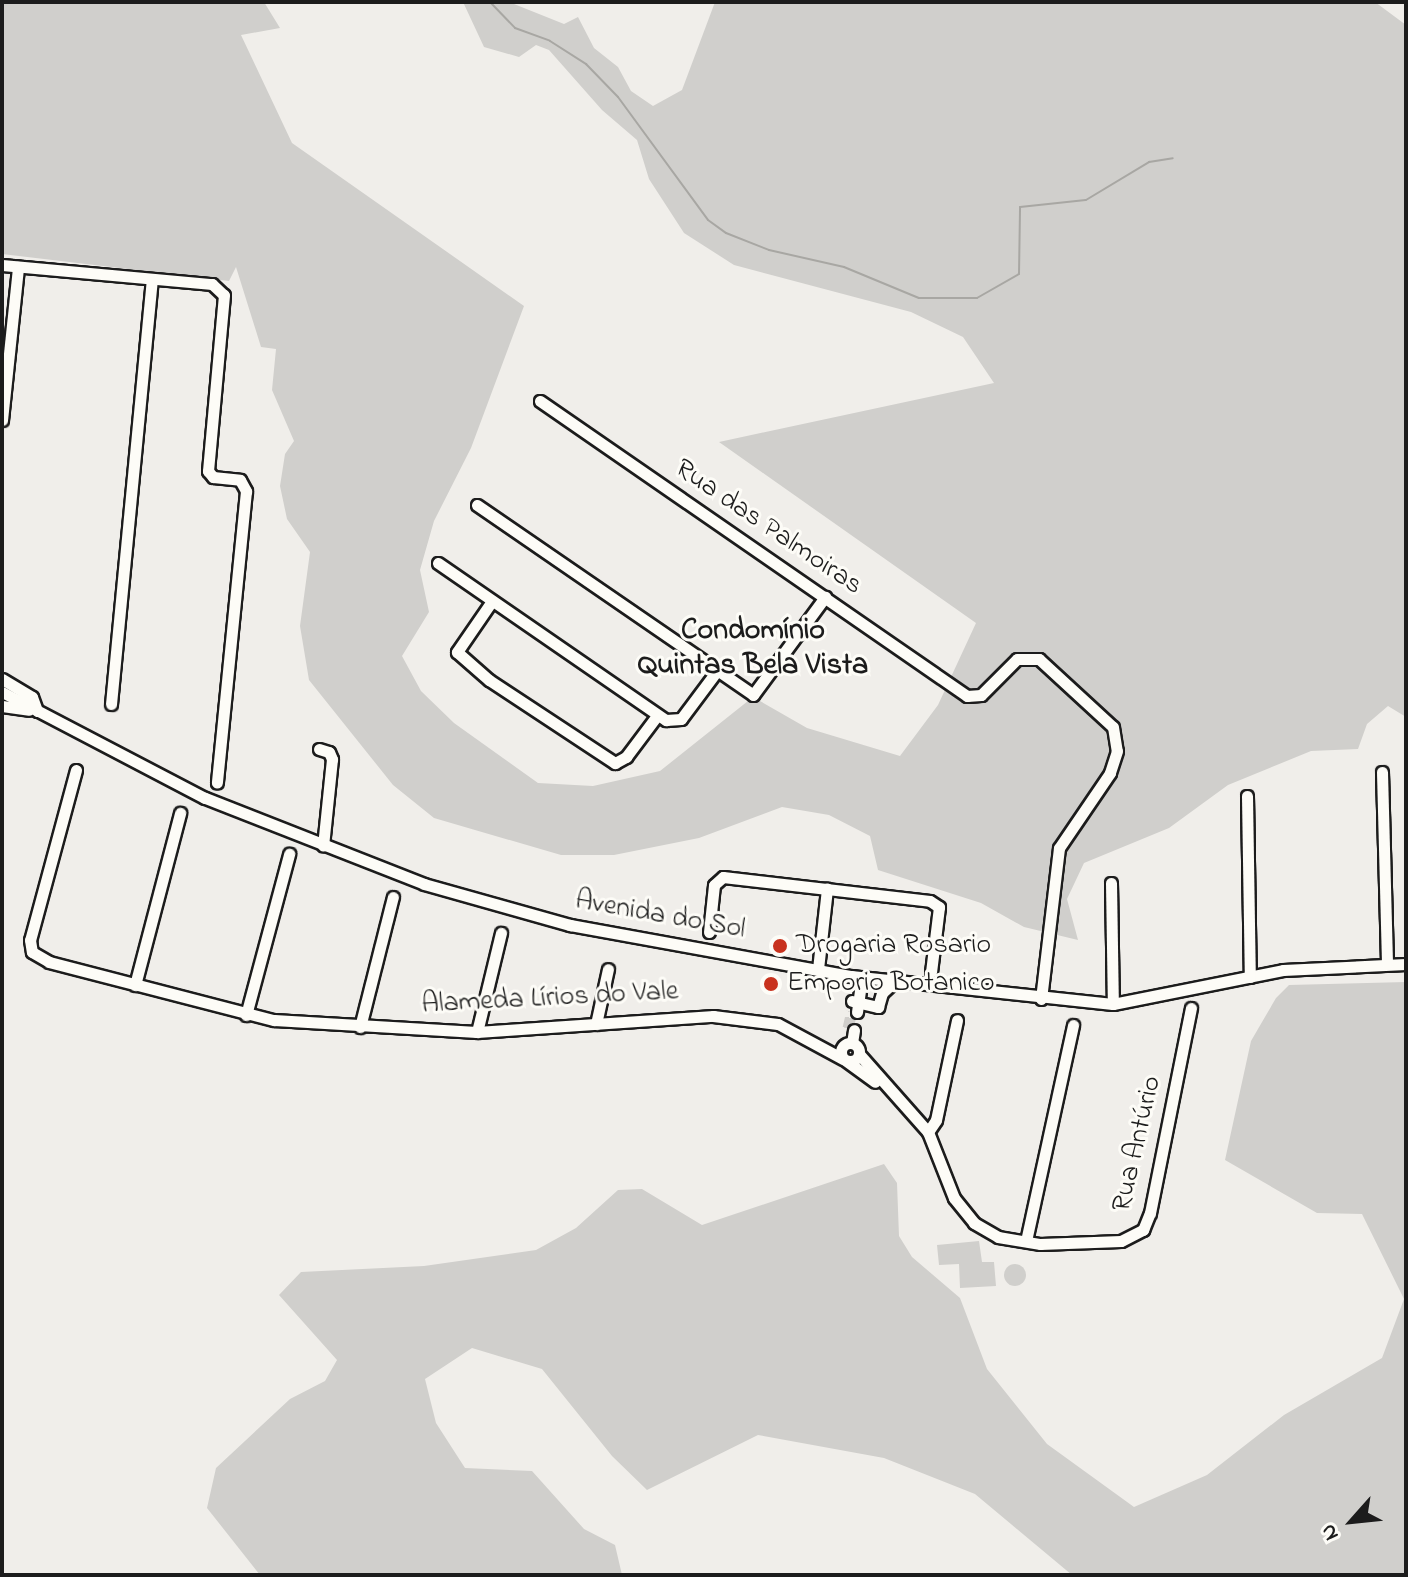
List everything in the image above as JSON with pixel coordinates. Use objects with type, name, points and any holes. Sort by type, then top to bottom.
[{"type":"street","points":[[2,265],[152,281],[212,284],[224,295],[226,306],[209,475],[245,484],[217,783]]},
{"type":"street","points":[[2,420],[18,267]]},
{"type":"street","points":[[111,704],[152,281]]},
{"type":"street","points":[[2,283],[16,284]]},
{"type":"street","name":"Rua das Palmoiras","points":[[540,401],[972,698],[988,689],[1017,659],[1039,659],[1113,727],[1117,751],[1110,773],[1059,848],[1041,999]]},
{"type":"street","points":[[477,505],[753,695],[825,597]]},
{"type":"street","points":[[438,563],[656,717],[672,722],[681,719],[716,672]]},
{"type":"street","points":[[492,601],[457,656],[615,763],[626,757],[656,717]]},
{"type":"street","points":[[2,679],[32,697],[37,711],[2,706]]},
{"type":"street","name":"Avenida do Sol","points":[[2,692],[205,798],[323,846],[513,912],[857,976],[1041,999],[1113,1004],[1250,977],[1406,964]]},
{"type":"street","points":[[319,749],[329,752],[332,759],[323,846]]},
{"type":"street","name":"Alameda Lírios do Vale","points":[[76,770],[30,940],[32,952],[49,962],[246,1015],[360,1027],[477,1032],[713,1016],[792,1029],[847,1044]]},
{"type":"street","points":[[1382,772],[1387,964]]},
{"type":"street","points":[[1247,796],[1250,977]]},
{"type":"street","points":[[135,985],[180,813]]},
{"type":"street","points":[[246,1015],[289,854]]},
{"type":"street","points":[[709,932],[719,878],[938,903],[931,972]]},
{"type":"street","points":[[1111,883],[1113,1004]]},
{"type":"street","points":[[818,969],[827,889]]},
{"type":"street","points":[[360,1027],[393,897]]},
{"type":"street","points":[[477,1032],[501,933]]},
{"type":"street","points":[[596,1024],[608,969]]},
{"type":"street","points":[[857,976],[854,1006],[876,1006]]},
{"type":"street","points":[[876,1006],[880,979]]},
{"type":"street","points":[[876,1006],[882,993],[895,981]]},
{"type":"street","name":"Rua Antúrio","points":[[880,1083],[928,1132],[960,1209],[998,1237],[1090,1245],[1132,1238],[1143,1230],[1191,1008]]},
{"type":"street","points":[[928,1132],[936,1120],[957,1020]]},
{"type":"street","points":[[1026,1241],[1073,1025]]},
{"type":"street","name":"Alameda Lírios do Vale","points":[[792,1029],[880,1083]]},
{"type":"street","points":[[851,1029],[844,1059],[859,1054]]},
{"type":"street","points":[[847,1044],[859,1054],[880,1083]]},
{"type":"shaded area","points":[[2,2],[264,2],[280,28],[241,35],[292,143],[524,306],[471,448],[434,521],[420,570],[429,612],[402,656],[421,691],[454,723],[538,783],[593,786],[660,771],[753,697],[807,728],[900,756],[938,705],[976,623],[719,442],[994,383],[963,337],[911,312],[734,265],[684,233],[649,179],[637,140],[602,110],[549,50],[536,45],[519,57],[484,47],[463,2],[509,2],[564,24],[578,17],[594,48],[618,67],[631,91],[653,106],[682,90],[715,2],[1375,2],[1406,25],[1406,717],[1388,706],[1367,724],[1358,749],[1311,751],[1228,785],[1169,828],[1084,863],[1067,899],[1078,940],[1024,927],[981,903],[878,870],[870,836],[829,815],[782,807],[699,838],[614,855],[561,855],[434,818],[393,785],[309,680],[300,626],[310,552],[287,519],[280,486],[285,454],[294,441],[272,390],[276,349],[261,347],[236,267],[229,281],[2,254]]},
{"type":"shaded area","points":[[1406,982],[1406,1575],[1072,1575],[975,1494],[884,1458],[758,1435],[647,1490],[612,1456],[542,1369],[472,1348],[425,1379],[436,1423],[465,1468],[532,1471],[584,1529],[615,1545],[622,1575],[260,1575],[207,1508],[216,1468],[290,1399],[325,1381],[337,1360],[279,1295],[301,1272],[424,1266],[536,1250],[576,1228],[618,1190],[642,1189],[702,1225],[884,1164],[897,1183],[899,1236],[912,1257],[960,1298],[987,1369],[1047,1444],[1134,1507],[1207,1475],[1284,1415],[1382,1358],[1404,1299],[1362,1214],[1317,1213],[1225,1160],[1251,1041],[1276,998],[1289,985]]},
{"type":"shaded area","points":[[979,1241],[982,1262],[994,1262],[996,1286],[960,1288],[959,1264],[939,1265],[937,1245]]},
{"type":"shaded area","points":[[1011,1264],[1019,1264],[1026,1275],[1019,1286],[1011,1286],[1004,1279],[1004,1271]]},
{"type":"waterway","points":[[490,2],[515,28],[550,41],[586,64],[618,97],[708,220],[726,233],[769,250],[844,267],[919,298],[977,298],[1019,274],[1020,207],[1086,200],[1149,162],[1173,158]]},
{"type":"tunnel","points":[[848,1028],[852,1011]]},
{"type":"place","name":"Drogaria Rosario","points":[[780,946]]},
{"type":"place","name":"Emporio Botanico","points":[[771,984]]},
{"type":"district","name":"Condomínio Quintas Bela Vista","points":[[753,648]]}]
